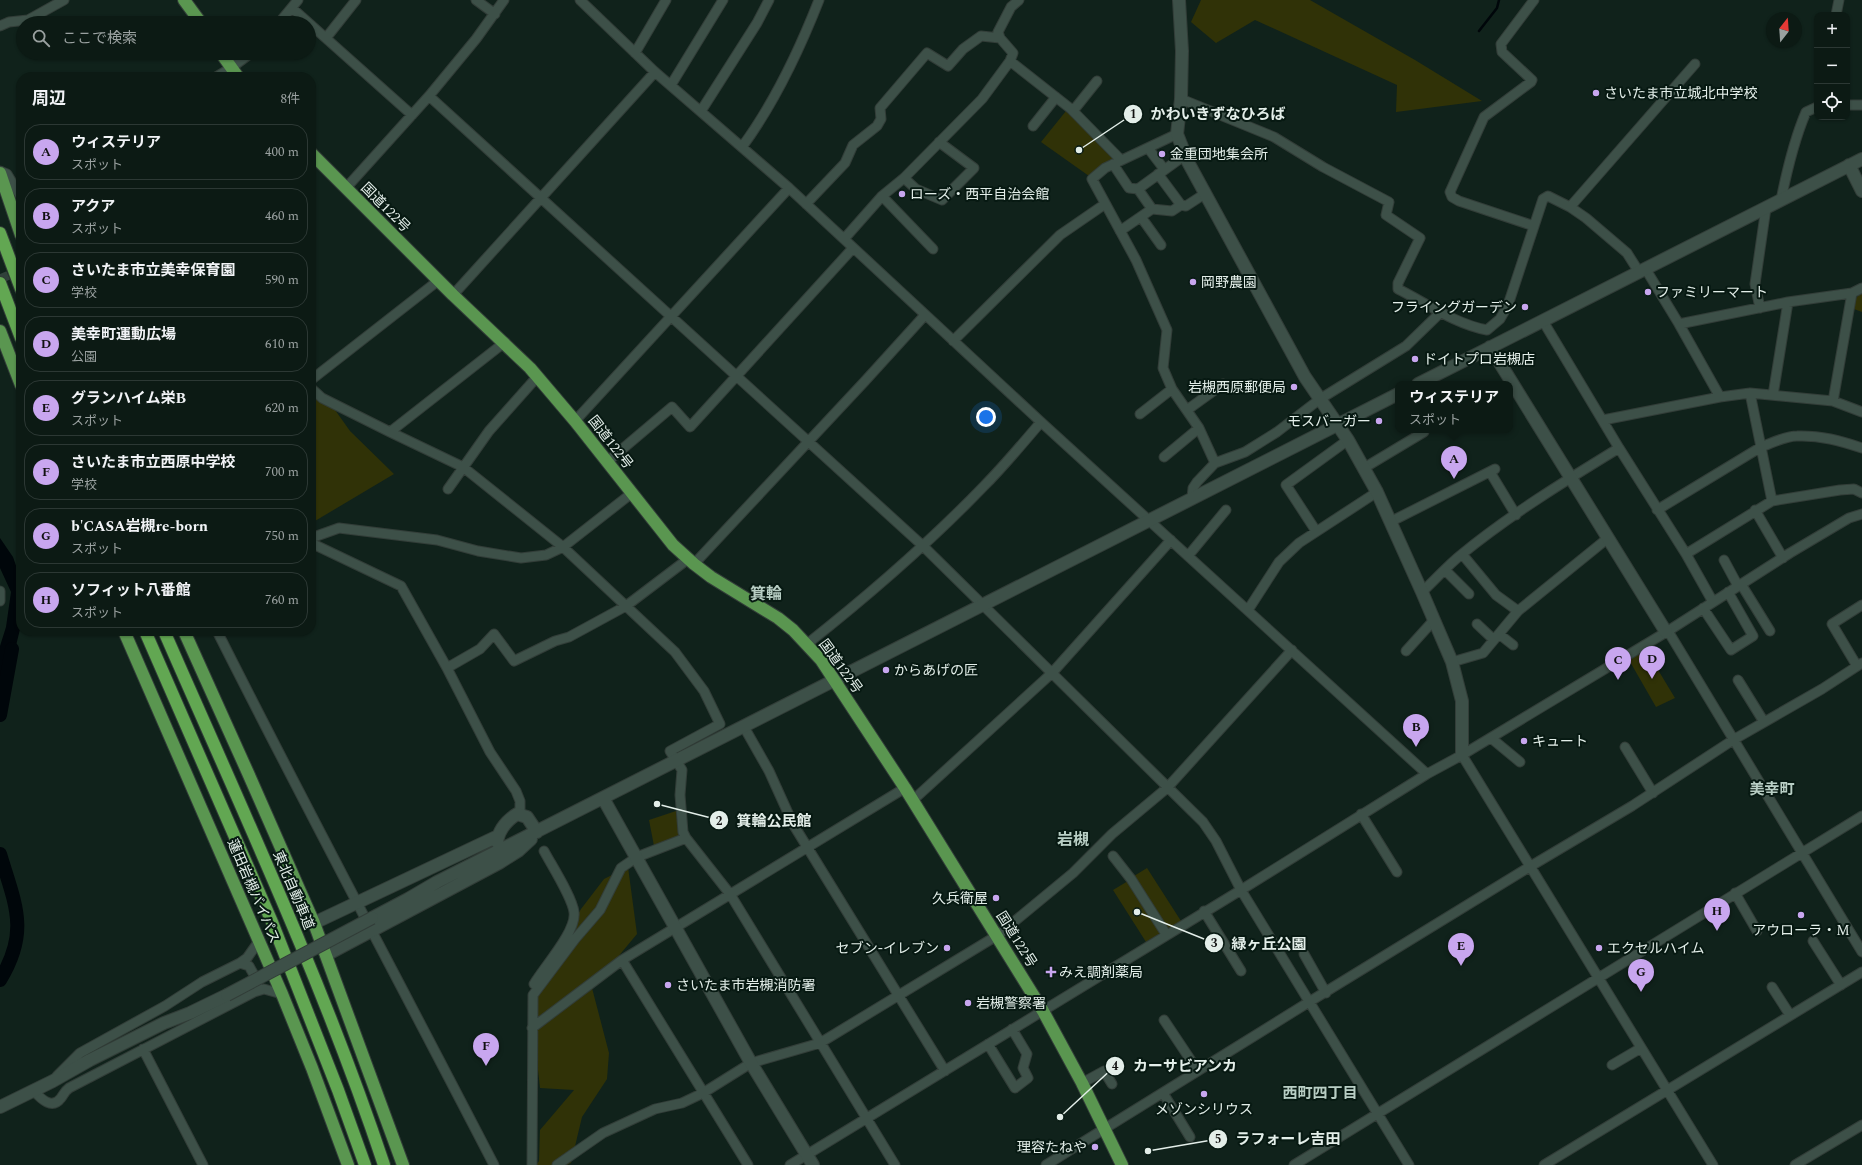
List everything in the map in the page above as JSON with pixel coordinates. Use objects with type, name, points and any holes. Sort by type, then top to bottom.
[{"type":"highway","points":[[184,0],[197,16]]},
{"type":"highway","points":[[226,60],[234,72]]},
{"type":"highway","name":"国道122号","points":[[316,159],[453,295],[505,342],[575,421],[673,545],[691,562],[728,588],[778,618],[807,644],[821,660],[905,788],[998,935],[1043,1011],[1082,1083],[1122,1165]]},
{"type":"highway","points":[[0,172],[16,220]]},
{"type":"highway","points":[[0,233],[16,276]]},
{"type":"highway","points":[[0,283],[16,325]]},
{"type":"highway","points":[[0,331],[16,372]]},
{"type":"highway","name":"蓮田岩槻バイパス","points":[[126,636],[282,994],[312,1068],[348,1165]]},
{"type":"highway","points":[[147,636],[272,922],[333,1076],[365,1165]]},
{"type":"highway","name":"東北自動車道","points":[[166,636],[288,913],[343,1050],[384,1165]]},
{"type":"highway","points":[[186,636],[314,923],[404,1165]]},
{"type":"street","points":[[35,16],[64,0]]},
{"type":"street","points":[[285,16],[298,0]]},
{"type":"street","points":[[326,38],[356,0]]},
{"type":"street","points":[[476,0],[495,14]]},
{"type":"street","points":[[346,188],[429,96],[495,14],[504,0]]},
{"type":"street","points":[[580,0],[655,72],[671,84],[789,188],[1041,422],[1426,774]]},
{"type":"street","points":[[635,53],[666,0]]},
{"type":"street","points":[[671,84],[723,0]]},
{"type":"street","points":[[701,111],[757,23],[769,0]]},
{"type":"street","points":[[742,147],[761,120],[795,56],[819,0]]},
{"type":"street","points":[[844,239],[882,196],[904,178],[982,99],[1013,54],[1000,38],[998,32],[1011,7],[1019,0]]},
{"type":"street","points":[[1179,0],[1182,51],[1181,99],[1177,134],[1185,155],[1306,377],[1348,440],[1377,492],[1452,662],[1462,701],[1462,755],[1531,866],[1597,978],[1713,1165]]},
{"type":"street","points":[[1534,0],[1501,44],[1502,52],[1532,80],[1484,117],[1450,192],[1452,197],[1458,201],[1534,226]]},
{"type":"street","points":[[1837,12],[1839,0]]},
{"type":"street","points":[[292,8],[301,16]]},
{"type":"street","points":[[0,26],[9,22],[16,21]]},
{"type":"street","points":[[316,29],[412,115]]},
{"type":"street","points":[[806,204],[845,163],[853,145],[877,126],[881,119],[880,108],[927,53],[948,66],[963,49],[981,36],[1000,38]]},
{"type":"street","points":[[236,72],[245,60]]},
{"type":"street","points":[[1010,60],[1073,111],[1117,162],[1129,188],[1138,189],[1185,155]]},
{"type":"street","points":[[1570,207],[1695,64]]},
{"type":"street","points":[[453,295],[655,72]]},
{"type":"street","points":[[1073,111],[1097,81]]},
{"type":"street","points":[[429,96],[923,546],[1203,822],[1216,841],[1241,890],[1409,1165]]},
{"type":"street","points":[[1033,126],[1056,97]]},
{"type":"street","points":[[1181,99],[1274,137],[1323,167],[1389,202],[1386,215],[1420,238],[1398,283],[1398,289],[1441,312],[1487,330]]},
{"type":"street","points":[[1850,105],[1862,105]]},
{"type":"street","points":[[1781,200],[1790,157],[1802,121],[1806,112],[1814,108]]},
{"type":"street","points":[[1177,134],[1117,162],[1092,179],[1136,260],[1167,330],[1163,368],[1172,389],[1199,428],[1215,463]]},
{"type":"street","points":[[904,178],[916,190],[942,200],[974,168],[939,142]]},
{"type":"street","points":[[1148,148],[1181,205]]},
{"type":"street","points":[[1424,381],[1862,159]]},
{"type":"street","points":[[1849,165],[1862,191]]},
{"type":"street","points":[[0,172],[7,174],[16,188]]},
{"type":"street","points":[[575,421],[789,188]]},
{"type":"street","points":[[1138,189],[1152,208],[1172,211],[1181,205],[1186,206],[1206,193]]},
{"type":"street","points":[[882,196],[933,249]]},
{"type":"street","points":[[1487,330],[1500,319],[1508,305],[1543,199],[1548,196],[1570,207],[1586,218],[1627,253],[1642,270],[1679,324],[1720,397]]},
{"type":"street","points":[[953,341],[1060,235],[1105,204]]},
{"type":"street","points":[[1120,231],[1152,208]]},
{"type":"street","points":[[1760,308],[1755,284],[1766,208]]},
{"type":"street","points":[[1141,217],[1161,245]]},
{"type":"street","points":[[607,462],[672,407],[690,427],[853,248]]},
{"type":"street","points":[[316,376],[439,280]]},
{"type":"street","points":[[1679,324],[1788,302],[1852,293],[1862,288]]},
{"type":"street","points":[[1833,401],[1852,293]]},
{"type":"street","points":[[1773,395],[1788,302]]},
{"type":"street","points":[[1192,498],[1197,482],[1215,463],[1245,452],[1277,432],[1320,400],[1406,346],[1441,312]]},
{"type":"street","points":[[447,668],[480,649],[494,634],[514,661],[554,641],[569,637],[626,606],[691,562],[809,442],[925,315]]},
{"type":"street","points":[[1543,321],[1603,420],[1618,448],[1686,554],[1713,602]]},
{"type":"street","points":[[1487,330],[1493,346],[1571,477],[1734,740],[1862,952]]},
{"type":"street","points":[[390,432],[505,342]]},
{"type":"street","points":[[448,488],[489,431],[537,377]]},
{"type":"street","points":[[1186,410],[1223,384]]},
{"type":"street","points":[[1140,414],[1172,389]]},
{"type":"street","points":[[316,393],[322,398],[463,467],[563,547],[675,652],[704,691],[720,724],[670,751],[682,770],[680,795],[683,832],[686,838],[730,894],[895,1165]]},
{"type":"street","points":[[1603,420],[1720,397],[1750,393],[1833,401],[1862,412]]},
{"type":"street","points":[[1750,393],[1772,501]]},
{"type":"street","points":[[326,955],[406,893],[437,882],[537,832],[1395,396]]},
{"type":"street","points":[[807,644],[866,598],[923,546],[985,486],[1041,422]]},
{"type":"street","points":[[1164,457],[1199,428]]},
{"type":"street","points":[[1364,468],[1422,433]]},
{"type":"street","points":[[1657,510],[1777,440],[1796,436],[1837,440],[1862,448]]},
{"type":"street","points":[[1316,531],[1286,485],[1348,440]]},
{"type":"street","points":[[1422,592],[1462,554],[1571,477],[1618,448]]},
{"type":"street","points":[[1390,522],[1493,471],[1516,515]]},
{"type":"street","points":[[1686,554],[1755,510],[1772,501],[1840,490],[1854,489],[1862,493]]},
{"type":"street","points":[[1248,610],[1279,562],[1299,543],[1377,492]]},
{"type":"street","points":[[316,536],[339,528],[355,529],[438,540],[478,551],[520,558],[546,555],[563,547],[632,493]]},
{"type":"street","points":[[1188,556],[1226,510]]},
{"type":"street","points":[[1755,510],[1783,558]]},
{"type":"street","points":[[790,1165],[809,1160],[866,1119],[1166,934],[1241,890],[1426,774],[1491,738],[1849,518],[1862,514]]},
{"type":"street","points":[[1452,662],[1483,653],[1518,611],[1608,538]]},
{"type":"street","points":[[912,801],[1052,673],[1171,540]]},
{"type":"street","points":[[316,545],[401,586],[447,668],[490,752],[516,791],[520,801],[520,814]]},
{"type":"street","points":[[1462,554],[1496,595],[1518,611]]},
{"type":"street","points":[[1724,560],[1770,631]]},
{"type":"street","points":[[1445,570],[1469,594]]},
{"type":"street","points":[[0,591],[0,601]]},
{"type":"street","points":[[1703,608],[1731,650],[1753,636],[1728,592]]},
{"type":"street","points":[[1046,1165],[1105,1130],[1309,1002],[1653,793],[1734,740],[1859,665],[1832,624],[1862,605]]},
{"type":"street","points":[[1406,651],[1434,620]]},
{"type":"street","points":[[1477,624],[1496,637],[1513,645]]},
{"type":"street","points":[[220,636],[280,757],[358,901],[371,920],[494,1165]]},
{"type":"street","points":[[557,1165],[603,1133],[655,1108],[682,1103],[703,1093],[751,1063],[820,1043],[998,935],[1073,873],[1112,834],[1168,788],[1292,650]]},
{"type":"street","points":[[1738,680],[1764,722]]},
{"type":"street","points":[[744,727],[769,771],[793,824],[945,1071]]},
{"type":"street","points":[[1491,738],[1520,762]]},
{"type":"street","points":[[1625,747],[1653,793]]},
{"type":"street","points":[[532,1028],[622,960],[807,846],[905,788]]},
{"type":"street","points":[[603,798],[751,1063],[809,1160]]},
{"type":"street","points":[[496,852],[498,836],[505,823],[512,817],[520,814],[527,817],[537,832]]},
{"type":"street","points":[[1361,814],[1397,872]]},
{"type":"street","points":[[1294,1165],[1862,816]]},
{"type":"street","points":[[0,1107],[34,1091],[90,1060],[164,1023],[188,1006],[225,991],[371,920],[499,863],[518,851],[537,832]]},
{"type":"street","points":[[314,923],[498,836]]},
{"type":"street","points":[[533,995],[575,939],[600,910],[621,868],[637,857],[686,838]]},
{"type":"street","points":[[532,1165],[532,1028],[534,984],[572,929],[575,917],[573,905],[544,851]]},
{"type":"street","points":[[1113,856],[1131,879],[1166,934]]},
{"type":"street","points":[[1735,893],[1758,931]]},
{"type":"street","points":[[1204,911],[1241,970]]},
{"type":"street","points":[[53,1081],[80,1053],[165,1006],[202,982],[240,964],[248,958],[259,941]]},
{"type":"street","points":[[1813,942],[1841,985]]},
{"type":"street","points":[[1304,954],[1326,993]]},
{"type":"street","points":[[622,960],[748,1165]]},
{"type":"street","points":[[240,964],[249,966],[258,982],[254,992]]},
{"type":"street","points":[[1544,1165],[1862,972]]},
{"type":"street","points":[[1772,987],[1790,1015]]},
{"type":"street","points":[[34,1091],[46,1103],[55,1103],[69,1088],[254,992],[264,989],[282,994]]},
{"type":"street","points":[[1164,1020],[1198,1071]]},
{"type":"street","points":[[988,1044],[1015,1088],[1028,1078],[1023,1068],[1027,1054],[1012,1030]]},
{"type":"street","points":[[1612,1065],[1641,1048]]},
{"type":"street","points":[[143,1049],[203,1165]]},
{"type":"street","points":[[1082,1083],[1104,1071],[1112,1084]]},
{"type":"street","points":[[1163,1093],[1190,1137]]},
{"type":"street","points":[[1795,1165],[1862,1125]]},
{"type":"shaded area","points":[[1201,0],[1310,0],[1415,60],[1482,101],[1396,112],[1397,85],[1255,20],[1216,43],[1191,22]]},
{"type":"shaded area","points":[[1066,111],[1113,157],[1113,161],[1089,176],[1041,142]]},
{"type":"shaded area","points":[[1862,293],[1862,312],[1854,309],[1857,298]]},
{"type":"shaded area","points":[[323,393],[350,431],[394,474],[316,520],[316,396]]},
{"type":"shaded area","points":[[0,538],[13,557],[16,566],[16,636],[18,636],[14,654],[2,688],[0,688],[0,646],[6,627],[11,592],[0,568]]},
{"type":"shaded area","points":[[1646,650],[1675,698],[1656,707],[1629,660]]},
{"type":"shaded area","points":[[676,811],[679,836],[654,846],[649,820]]},
{"type":"shaded area","points":[[628,867],[637,934],[592,988],[609,1053],[607,1079],[582,1117],[571,1163],[567,1165],[536,1165],[539,1161],[540,1130],[574,1090],[540,1088],[536,1052],[538,985],[581,909],[604,879]]},
{"type":"shaded area","points":[[1147,868],[1181,921],[1167,929],[1134,876]]},
{"type":"shaded area","points":[[1128,881],[1161,933],[1146,942],[1113,890]]},
{"type":"waterway","points":[[1479,31],[1497,8],[1499,0]]},
{"type":"waterway","points":[[0,715],[12,649]]},
{"type":"waterway","points":[[0,854],[11,888],[17,917],[15,947],[0,980]]},
{"type":"tunnel","points":[[0,279],[16,272]]},
{"type":"place","name":"さいたま市立城北中学校","points":[[1596,93]]},
{"type":"place","name":"かわいきずなひろば","points":[[1079,150]]},
{"type":"place","name":"金重団地集会所","points":[[1162,154]]},
{"type":"place","name":"ローズ・西平自治会館","points":[[902,194]]},
{"type":"place","name":"岡野農園","points":[[1193,282]]},
{"type":"place","name":"ファミリーマート","points":[[1648,292]]},
{"type":"place","name":"フライングガーデン","points":[[1525,307]]},
{"type":"place","name":"ドイトプロ岩槻店","points":[[1415,359]]},
{"type":"place","name":"岩槻西原郵便局","points":[[1294,387]]},
{"type":"place","name":"モスバーガー","points":[[1379,421]]},
{"type":"place","name":"ウィステリア","points":[[1454,479]]},
{"type":"place","name":"からあげの匠","points":[[886,670]]},
{"type":"place","name":"美幸町運動広場","points":[[1652,679]]},
{"type":"place","name":"さいたま市立美幸保育園","points":[[1618,680]]},
{"type":"place","name":"キュート","points":[[1524,741]]},
{"type":"place","name":"アクア","points":[[1416,747]]},
{"type":"place","name":"箕輪公民館","points":[[657,804]]},
{"type":"place","name":"久兵衛屋","points":[[996,898]]},
{"type":"place","name":"緑ヶ丘公園","points":[[1137,912]]},
{"type":"place","name":"アウローラ・M","points":[[1801,915]]},
{"type":"place","name":"ソフィット八番館","points":[[1717,931]]},
{"type":"place","name":"セブン-イレブン","points":[[947,948]]},
{"type":"place","name":"エクセルハイム","points":[[1599,948]]},
{"type":"place","name":"グランハイム栄B","points":[[1461,966]]},
{"type":"place","name":"みえ調剤薬局","points":[[1051,972]]},
{"type":"place","name":"さいたま市岩槻消防署","points":[[668,985]]},
{"type":"place","name":"b'CASA岩槻re-born","points":[[1641,992]]},
{"type":"place","name":"岩槻警察署","points":[[968,1003]]},
{"type":"place","name":"さいたま市立西原中学校","points":[[486,1066]]},
{"type":"place","name":"メゾンシリウス","points":[[1204,1094]]},
{"type":"place","name":"カーサビアンカ","points":[[1060,1117]]},
{"type":"place","name":"理容たねや","points":[[1095,1147]]},
{"type":"place","name":"ラフォーレ吉田","points":[[1148,1151]]},
{"type":"district","name":"箕輪","points":[[766,593]]},
{"type":"district","name":"美幸町","points":[[1772,789]]},
{"type":"district","name":"岩槻","points":[[1073,839]]},
{"type":"district","name":"西町四丁目","points":[[1320,1093]]}]
